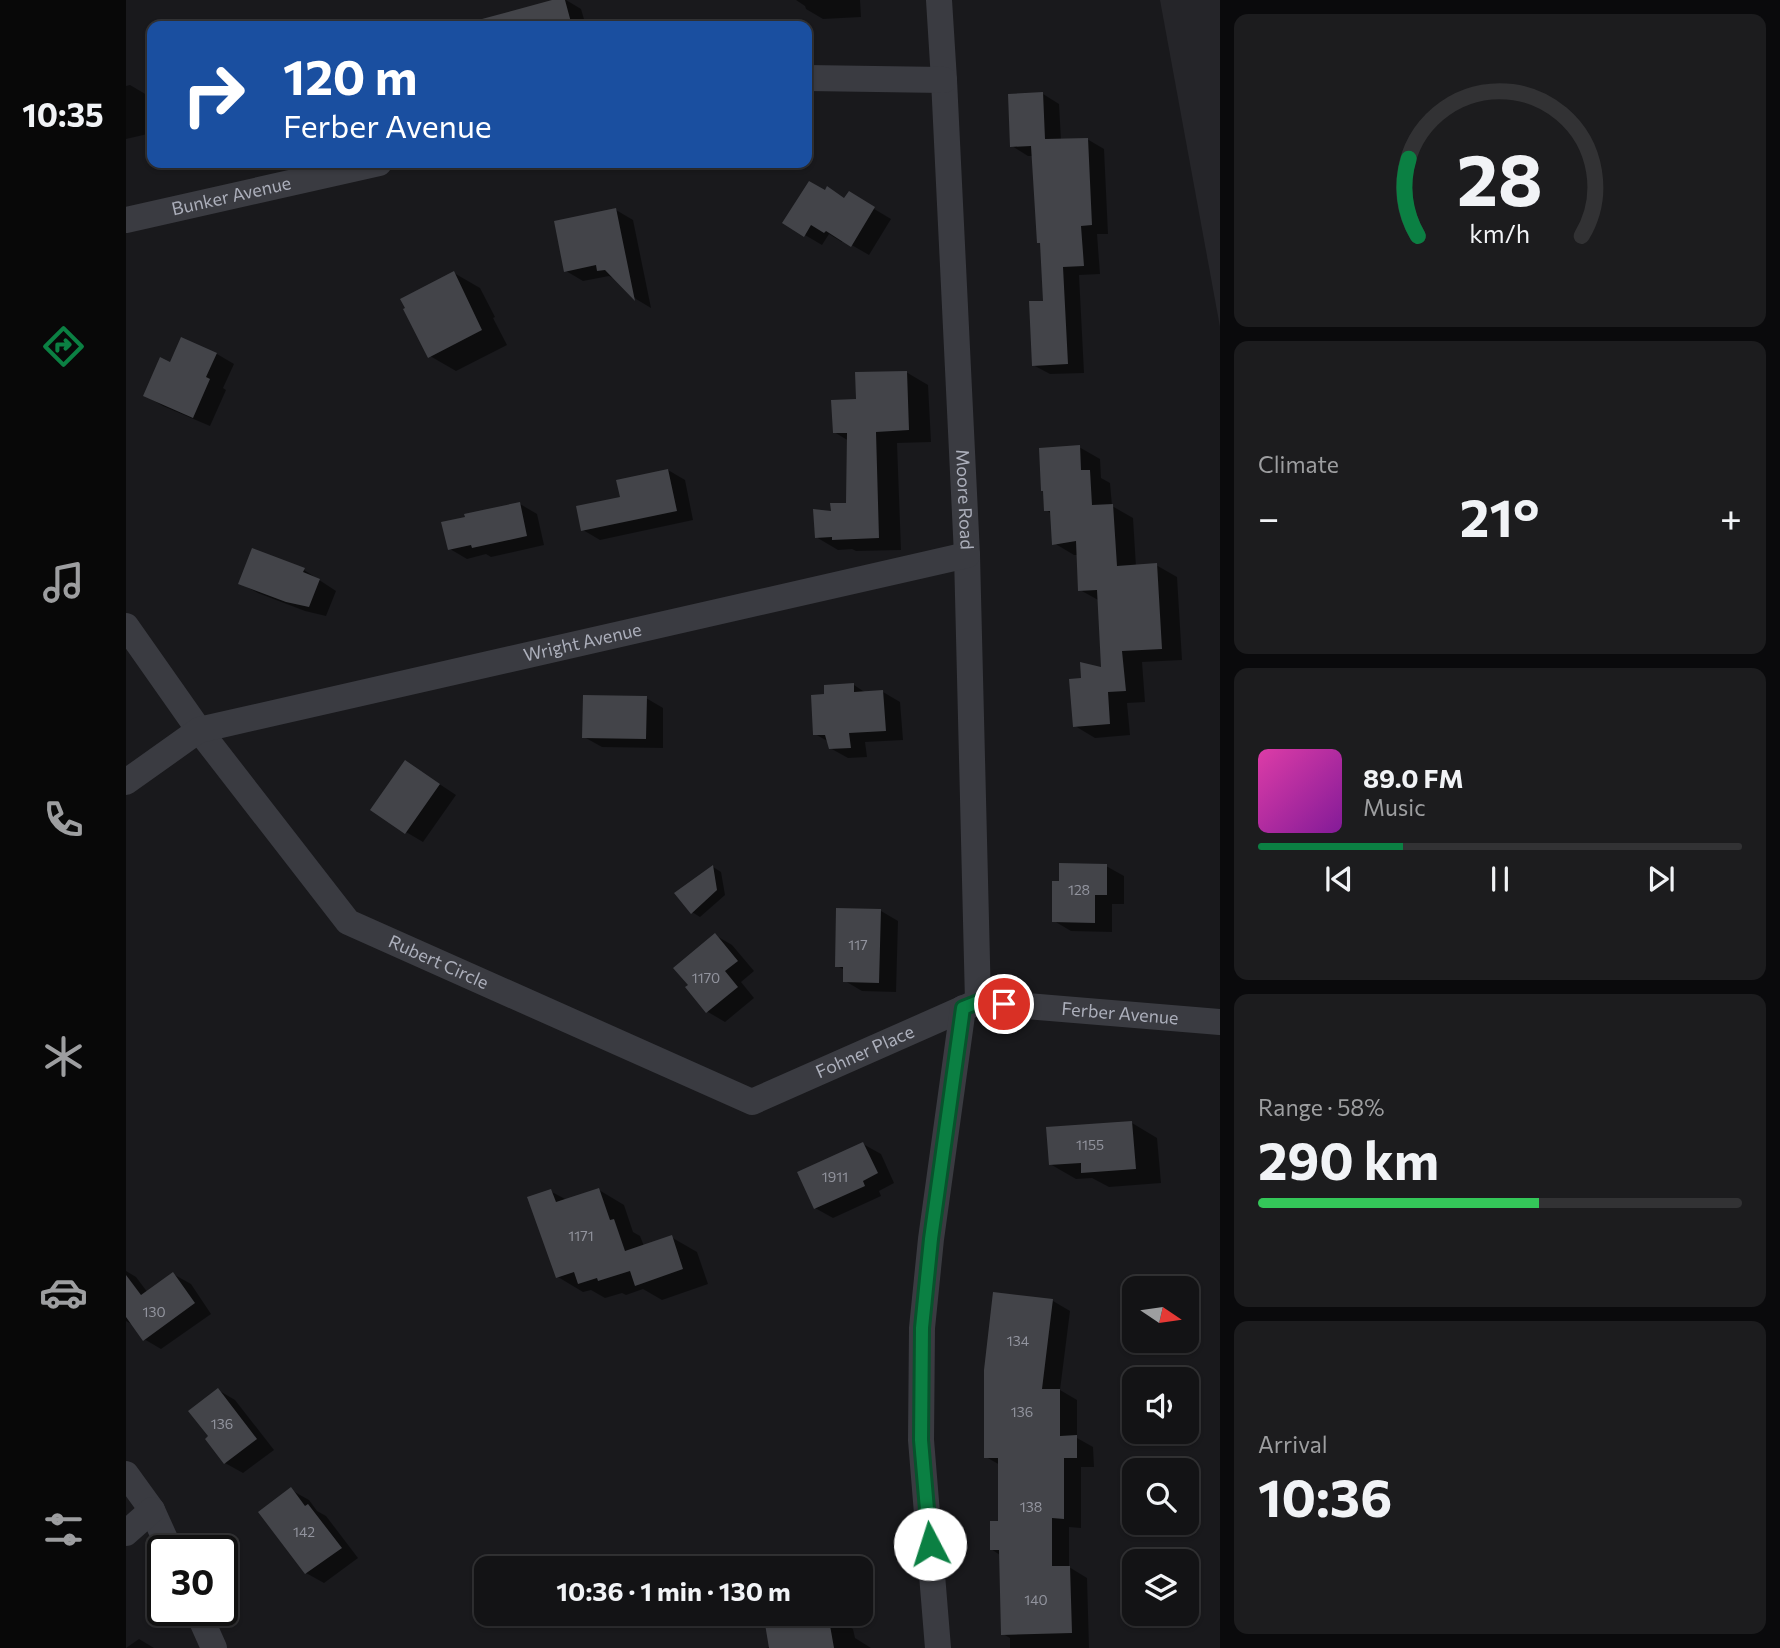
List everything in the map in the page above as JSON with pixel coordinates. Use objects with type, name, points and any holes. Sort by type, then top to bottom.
[{"type":"street","name":"Moore Road","points":[[939,0],[967,555],[970,1005],[931,1239],[922,1328],[921,1440],[939,1648]]},
{"type":"street","points":[[812,78],[944,80]]},
{"type":"street","name":"Bunker Avenue","points":[[126,220],[357,168]]},
{"type":"street","name":"Wright Avenue","points":[[199,730],[967,555]]},
{"type":"street","name":"Rubert Circle","points":[[126,626],[199,730],[348,922],[752,1102]]},
{"type":"street","points":[[126,782],[199,730]]},
{"type":"street","name":"Ferber Avenue","points":[[970,1005],[1220,1022]]},
{"type":"street","name":"Fohner Place","points":[[752,1102],[970,1005]]},
{"type":"street","points":[[126,1474],[152,1510],[163,1535]]},
{"type":"street","points":[[126,1533],[152,1510]]},
{"type":"street","points":[[204,1626],[214,1648]]},
{"type":"shaded area","points":[[1160,0],[1220,0],[1220,327]]},
{"type":"building","points":[[552,0],[565,0],[571,21],[482,21]]},
{"type":"building","points":[[1043,92],[1045,139],[1088,138],[1092,225],[1081,226],[1084,266],[1063,267],[1068,364],[1032,366],[1029,301],[1043,301],[1040,243],[1037,243],[1031,146],[1010,147],[1008,94]]},
{"type":"building","points":[[809,181],[825,190],[827,186],[844,198],[849,191],[875,207],[851,247],[811,225],[804,237],[782,223]]},
{"type":"building","points":[[616,208],[635,301],[605,270],[597,271],[596,265],[564,272],[554,221]]},
{"type":"building","points":[[454,271],[482,330],[428,358],[400,299]]},
{"type":"building","points":[[181,337],[217,353],[206,377],[210,379],[193,418],[143,396],[160,357],[170,362]]},
{"type":"building","points":[[907,371],[909,430],[876,432],[879,538],[815,538],[813,509],[831,511],[830,503],[846,503],[847,433],[833,433],[831,400],[856,399],[855,372]]},
{"type":"building","points":[[1080,445],[1081,470],[1090,470],[1092,505],[1113,504],[1117,566],[1157,563],[1162,649],[1122,651],[1126,691],[1108,692],[1110,724],[1073,727],[1069,679],[1081,678],[1080,662],[1101,667],[1097,590],[1078,591],[1076,541],[1052,545],[1050,511],[1044,511],[1041,491],[1039,448]]},
{"type":"building","points":[[668,469],[677,511],[581,531],[576,506],[620,497],[616,480]]},
{"type":"building","points":[[520,502],[527,536],[472,548],[471,545],[448,550],[441,522],[465,517],[464,514]]},
{"type":"building","points":[[252,548],[305,568],[303,572],[320,579],[309,607],[286,602],[238,584]]},
{"type":"building","points":[[854,683],[854,692],[883,690],[886,731],[849,733],[851,748],[829,749],[825,735],[813,735],[811,695],[824,694],[824,685]]},
{"type":"building","points":[[583,695],[647,696],[646,739],[582,738]]},
{"type":"building","points":[[405,760],[440,784],[405,834],[370,810]]},
{"type":"building","points":[[1059,863],[1107,864],[1107,895],[1095,895],[1095,923],[1052,922],[1052,881],[1059,881]]},
{"type":"building","points":[[713,865],[717,890],[691,914],[674,893]]},
{"type":"building","points":[[836,908],[881,909],[879,983],[843,982],[843,967],[835,967]]},
{"type":"building","points":[[715,933],[738,961],[725,971],[738,987],[706,1013],[673,968]]},
{"type":"building","points":[[1132,1121],[1136,1169],[1081,1173],[1081,1163],[1049,1165],[1046,1127]]},
{"type":"building","points":[[863,1142],[878,1173],[863,1181],[865,1186],[814,1209],[797,1172]]},
{"type":"building","points":[[599,1188],[625,1251],[672,1235],[683,1269],[635,1286],[630,1271],[578,1284],[574,1272],[556,1278],[527,1197],[551,1189],[556,1202]]},
{"type":"building","points":[[173,1272],[195,1303],[143,1341],[126,1317],[126,1275],[141,1295]]},
{"type":"building","points":[[993,1292],[1053,1299],[1042,1389],[1060,1389],[1060,1436],[1077,1435],[1077,1458],[1064,1458],[1064,1519],[1052,1518],[1052,1566],[1070,1566],[1072,1633],[1001,1635],[999,1550],[990,1550],[990,1521],[998,1521],[998,1458],[984,1458],[984,1370]]},
{"type":"building","points":[[218,1388],[257,1439],[224,1464],[205,1439],[208,1436],[188,1411]]},
{"type":"building","points":[[291,1487],[305,1506],[308,1504],[342,1548],[305,1574],[258,1512]]},
{"type":"building","points":[[765,1626],[830,1626],[834,1648],[769,1648]]},
{"type":"route","points":[[930,1544],[921,1440],[922,1328],[934,1213],[963,1008],[978,1002],[1004,1004]]}]
